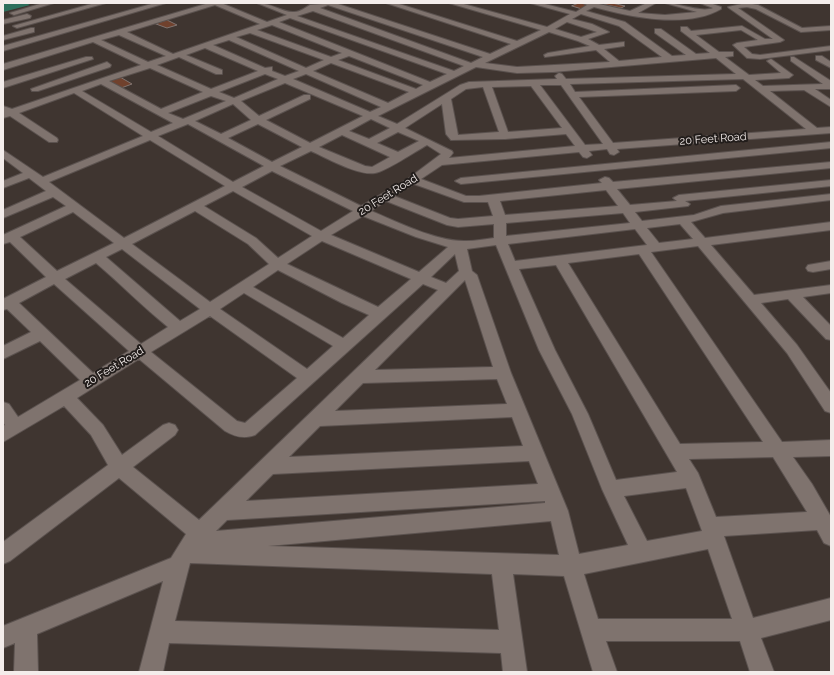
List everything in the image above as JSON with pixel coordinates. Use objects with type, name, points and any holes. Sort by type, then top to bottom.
[{"type":"street","points":[[3,16],[51,3]]},
{"type":"street","points":[[3,22],[74,3]]},
{"type":"street","points":[[3,49],[163,3]]},
{"type":"street","points":[[3,57],[187,3]]},
{"type":"street","points":[[3,67],[216,3],[430,86]]},
{"type":"street","points":[[260,3],[455,74]]},
{"type":"street","points":[[6,111],[49,99],[328,3],[490,57]]},
{"type":"street","points":[[389,3],[518,44]]},
{"type":"street","points":[[452,3],[581,40],[597,47],[618,64]]},
{"type":"street","points":[[533,3],[586,7],[654,18],[689,16],[742,3]]},
{"type":"street","points":[[641,3],[651,4]]},
{"type":"street","points":[[668,3],[704,13],[724,30]]},
{"type":"street","points":[[703,3],[718,8]]},
{"type":"street","points":[[300,4],[474,65],[517,70],[553,69],[730,54]]},
{"type":"street","points":[[630,14],[651,4]]},
{"type":"street","points":[[414,31],[474,9],[490,5]]},
{"type":"street","points":[[804,52],[780,40],[731,7],[747,5],[758,7],[801,30],[831,28]]},
{"type":"street","points":[[3,30],[105,6]]},
{"type":"street","points":[[3,38],[105,6]]},
{"type":"street","points":[[91,381],[42,333],[6,304],[417,92],[548,30],[586,7]]},
{"type":"street","points":[[586,7],[622,24],[670,59]]},
{"type":"street","points":[[689,16],[703,24]]},
{"type":"street","points":[[675,17],[699,40],[813,129],[814,132]]},
{"type":"street","points":[[548,56],[597,47],[623,46],[604,32],[566,20]]},
{"type":"street","points":[[686,29],[724,30],[742,28],[759,37],[699,40]]},
{"type":"street","points":[[250,30],[417,92]]},
{"type":"street","points":[[658,31],[712,67],[743,96]]},
{"type":"street","points":[[120,32],[219,72]]},
{"type":"street","points":[[581,40],[604,32]]},
{"type":"street","points":[[229,37],[287,61],[389,107]]},
{"type":"street","points":[[710,39],[730,54],[741,60],[771,61],[831,57]]},
{"type":"street","points":[[94,40],[210,93],[234,101],[257,120],[311,147],[369,170],[374,170],[427,141]]},
{"type":"street","points":[[780,40],[739,44],[736,46],[750,56],[757,58],[831,48]]},
{"type":"street","points":[[205,45],[372,116],[427,141],[448,153],[445,161],[461,181],[472,200]]},
{"type":"street","points":[[41,182],[348,53]]},
{"type":"street","points":[[635,55],[644,62]]},
{"type":"street","points":[[819,58],[831,65]]},
{"type":"street","points":[[3,86],[88,59]]},
{"type":"street","points":[[794,59],[831,86]]},
{"type":"street","points":[[160,113],[287,61]]},
{"type":"street","points":[[369,143],[398,128],[463,87],[486,84],[534,84],[722,76],[745,77],[790,75],[771,61]]},
{"type":"street","points":[[35,89],[107,65]]},
{"type":"street","points":[[764,67],[779,66]]},
{"type":"street","points":[[3,67],[49,99]]},
{"type":"street","points":[[735,69],[750,68]]},
{"type":"street","points":[[553,69],[668,222]]},
{"type":"street","points":[[102,81],[174,120],[184,122],[189,121],[273,167],[362,212],[436,241],[459,244],[668,222],[689,219],[721,210],[831,197]]},
{"type":"street","points":[[486,84],[505,136]]},
{"type":"street","points":[[65,397],[97,430],[119,467],[192,547],[501,564],[572,566],[642,553],[713,533],[827,528],[805,490],[649,248],[639,225],[534,84]]},
{"type":"street","points":[[760,89],[831,86]]},
{"type":"street","points":[[806,87],[831,104]]},
{"type":"street","points":[[572,95],[736,88]]},
{"type":"street","points":[[75,90],[234,187],[321,236],[448,289]]},
{"type":"street","points":[[221,138],[307,97]]},
{"type":"street","points":[[446,98],[451,134],[456,138],[569,131]]},
{"type":"street","points":[[6,111],[53,140]]},
{"type":"street","name":"20 Feet Road","points":[[9,431],[210,309],[321,236],[445,161],[634,144],[831,130]]},
{"type":"street","points":[[342,131],[400,157]]},
{"type":"street","points":[[634,144],[682,201],[689,219],[702,242],[792,349],[831,406]]},
{"type":"street","points":[[461,181],[831,145]]},
{"type":"street","points":[[6,159],[41,182],[210,309],[307,376]]},
{"type":"street","points":[[413,180],[453,195],[472,200],[638,183],[831,166]]},
{"type":"street","points":[[3,185],[30,174]]},
{"type":"street","points":[[386,197],[447,221],[458,223],[656,206],[682,201],[831,183]]},
{"type":"street","points":[[3,214],[54,192]]},
{"type":"street","points":[[493,199],[500,220],[500,240],[510,266],[547,350],[580,414],[611,489],[642,553]]},
{"type":"street","points":[[196,206],[252,241],[278,264],[347,300],[380,314]]},
{"type":"street","points":[[74,207],[7,238],[140,352],[231,426],[238,430],[248,430],[307,376],[459,244]]},
{"type":"street","points":[[510,266],[831,226]]},
{"type":"street","points":[[459,244],[466,273],[470,275],[503,373],[558,510],[590,630],[605,672]]},
{"type":"street","points":[[97,257],[179,328]]},
{"type":"street","points":[[559,259],[691,479],[713,533],[762,672]]},
{"type":"street","points":[[813,268],[831,265]]},
{"type":"street","points":[[152,672],[162,632],[192,547],[222,511],[267,466],[461,276],[466,273]]},
{"type":"street","points":[[243,287],[343,345]]},
{"type":"street","points":[[750,300],[829,289]]},
{"type":"street","points":[[791,294],[831,335]]},
{"type":"street","points":[[3,353],[42,333]]},
{"type":"street","points":[[358,377],[503,373]]},
{"type":"street","points":[[3,409],[9,431]]},
{"type":"street","points":[[315,419],[518,410]]},
{"type":"street","points":[[3,554],[169,430]]},
{"type":"street","points":[[675,452],[779,451],[831,448]]},
{"type":"street","points":[[267,466],[535,453]]},
{"type":"street","points":[[611,489],[691,479]]},
{"type":"street","points":[[222,511],[551,492]]},
{"type":"street","points":[[3,637],[26,628],[192,547],[558,510]]},
{"type":"street","points":[[501,564],[515,672]]},
{"type":"street","points":[[590,630],[748,630],[831,609]]},
{"type":"street","points":[[26,628],[26,672]]},
{"type":"street","points":[[162,632],[511,642]]},
{"type":"shaded area","points":[[3,3],[26,3],[30,5],[3,12]]},
{"type":"building","points":[[579,3],[590,5],[582,9],[572,6]]},
{"type":"building","points":[[612,3],[625,6],[621,8],[602,4]]},
{"type":"building","points":[[167,20],[177,25],[167,28],[156,24]]},
{"type":"building","points":[[120,77],[132,84],[121,88],[108,81]]}]
